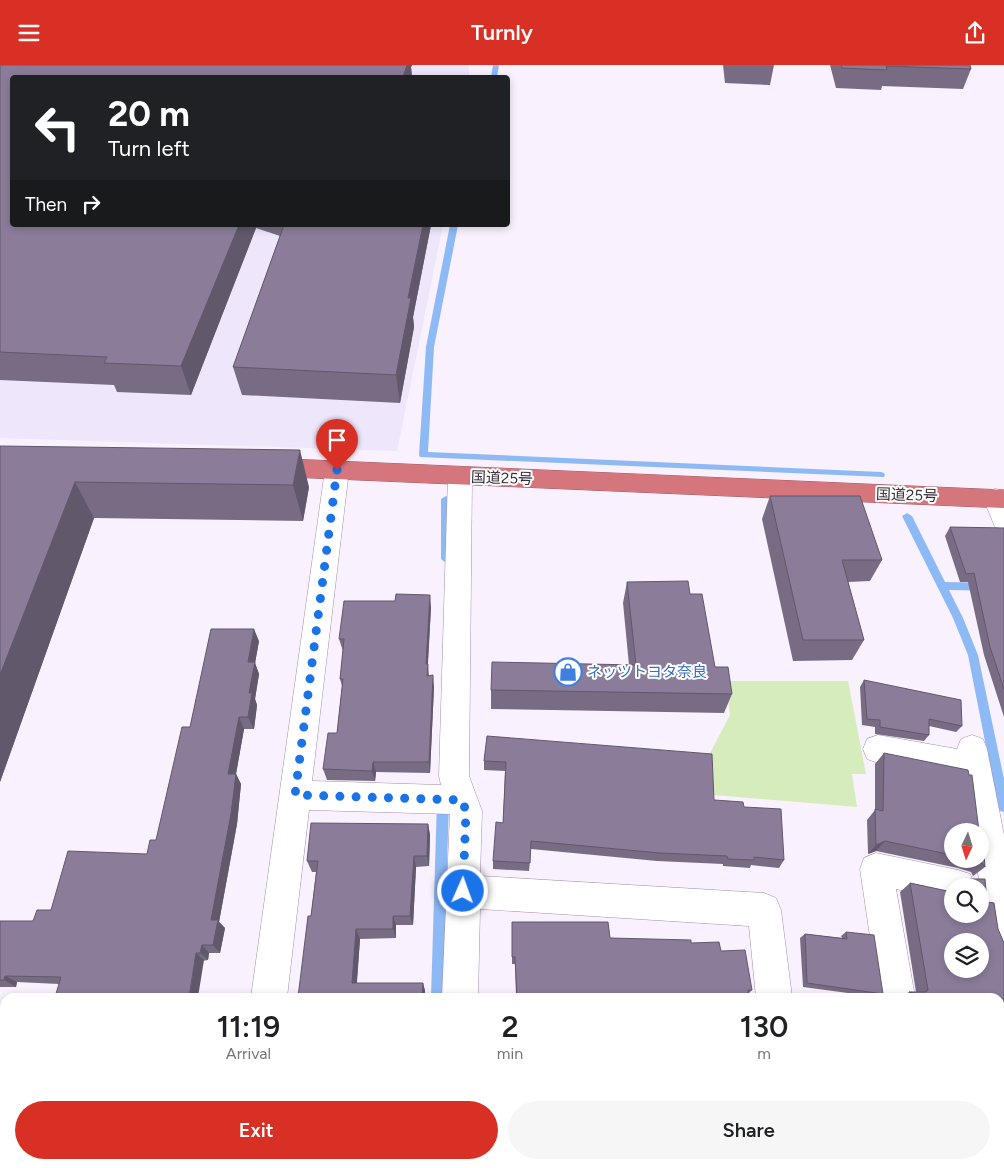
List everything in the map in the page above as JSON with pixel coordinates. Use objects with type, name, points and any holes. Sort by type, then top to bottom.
[{"type":"highway","name":"国道25号","points":[[242,466],[1001,506]]},
{"type":"street","points":[[270,993],[337,470]]},
{"type":"street","points":[[450,800],[454,776],[460,476]]},
{"type":"street","points":[[878,749],[973,758],[998,859],[989,893],[1004,937]]},
{"type":"street","points":[[295,795],[450,800],[466,811],[460,993]]},
{"type":"street","points":[[896,993],[876,869],[944,883]]},
{"type":"street","points":[[463,891],[764,910],[774,993]]},
{"type":"shaded area","points":[[0,65],[469,65],[469,75],[10,75],[10,227],[443,227],[397,451],[0,438]]},
{"type":"green space","points":[[726,681],[848,681],[866,774],[852,774],[857,807],[713,795],[710,753],[730,715]]},
{"type":"building","points":[[0,65],[407,65],[404,75],[10,75],[10,227],[238,227],[181,366],[104,363],[107,357],[0,352]]},
{"type":"building","points":[[841,65],[970,65],[971,69],[886,66],[887,70],[842,68]]},
{"type":"building","points":[[283,227],[423,227],[408,298],[411,298],[396,375],[233,367]]},
{"type":"building","points":[[0,446],[300,450],[293,485],[75,482],[0,675]]},
{"type":"building","points":[[770,496],[860,496],[882,560],[842,560],[864,640],[803,640]]},
{"type":"building","points":[[950,527],[1004,528],[1004,689],[990,647],[974,573],[966,574]]},
{"type":"building","points":[[688,581],[690,594],[702,594],[715,667],[728,667],[732,694],[491,690],[492,662],[636,665],[627,582]]},
{"type":"building","points":[[396,594],[430,595],[426,664],[428,664],[427,676],[433,675],[429,762],[373,762],[372,771],[323,769],[328,733],[337,733],[343,679],[340,679],[344,639],[339,639],[344,601],[395,601]]},
{"type":"building","points":[[211,629],[254,629],[248,662],[255,662],[249,693],[252,693],[248,717],[239,717],[228,774],[236,774],[231,814],[211,920],[218,920],[213,945],[202,945],[200,953],[196,953],[190,993],[56,993],[61,977],[5,976],[4,980],[0,980],[0,921],[33,921],[37,910],[51,910],[68,851],[147,854],[150,840],[156,840],[182,727],[190,727]]},
{"type":"building","points":[[864,680],[961,700],[962,726],[929,719],[929,735],[880,727],[880,720],[867,719]]},
{"type":"building","points":[[487,736],[712,754],[714,800],[743,802],[744,807],[781,809],[784,860],[754,857],[754,860],[728,859],[727,856],[660,853],[531,841],[530,863],[493,861],[496,822],[503,823],[506,762],[484,761]]},
{"type":"building","points":[[884,753],[968,770],[969,775],[972,775],[978,823],[944,823],[944,853],[885,841],[876,845],[875,809],[883,811]]},
{"type":"building","points":[[311,823],[428,824],[427,856],[414,856],[410,916],[393,916],[393,929],[356,929],[352,983],[423,983],[422,993],[298,993],[308,916],[311,916],[318,861],[307,861]]},
{"type":"building","points":[[910,883],[944,890],[944,923],[989,923],[989,902],[994,903],[998,929],[1004,943],[1004,993],[909,992],[926,992],[928,990]]},
{"type":"building","points":[[512,922],[608,922],[610,938],[691,940],[691,943],[719,942],[721,951],[745,950],[752,990],[748,990],[748,993],[517,993],[515,957],[512,957]]},
{"type":"building","points":[[846,932],[874,935],[883,993],[807,983],[805,934],[847,939]]},
{"type":"waterway","points":[[494,75],[496,65]]},
{"type":"waterway","points":[[454,227],[430,347],[423,455],[881,475]]},
{"type":"waterway","points":[[446,499],[446,559]]},
{"type":"waterway","points":[[907,516],[942,586]]},
{"type":"waterway","points":[[942,586],[1004,587]]},
{"type":"waterway","points":[[942,586],[973,655],[1004,807]]},
{"type":"waterway","points":[[437,993],[443,801]]},
{"type":"place","name":"ネッツトヨタ奈良","points":[[568,672]]},
{"type":"route","points":[[337,470],[295,795],[462,800],[466,811],[463,891]]}]
